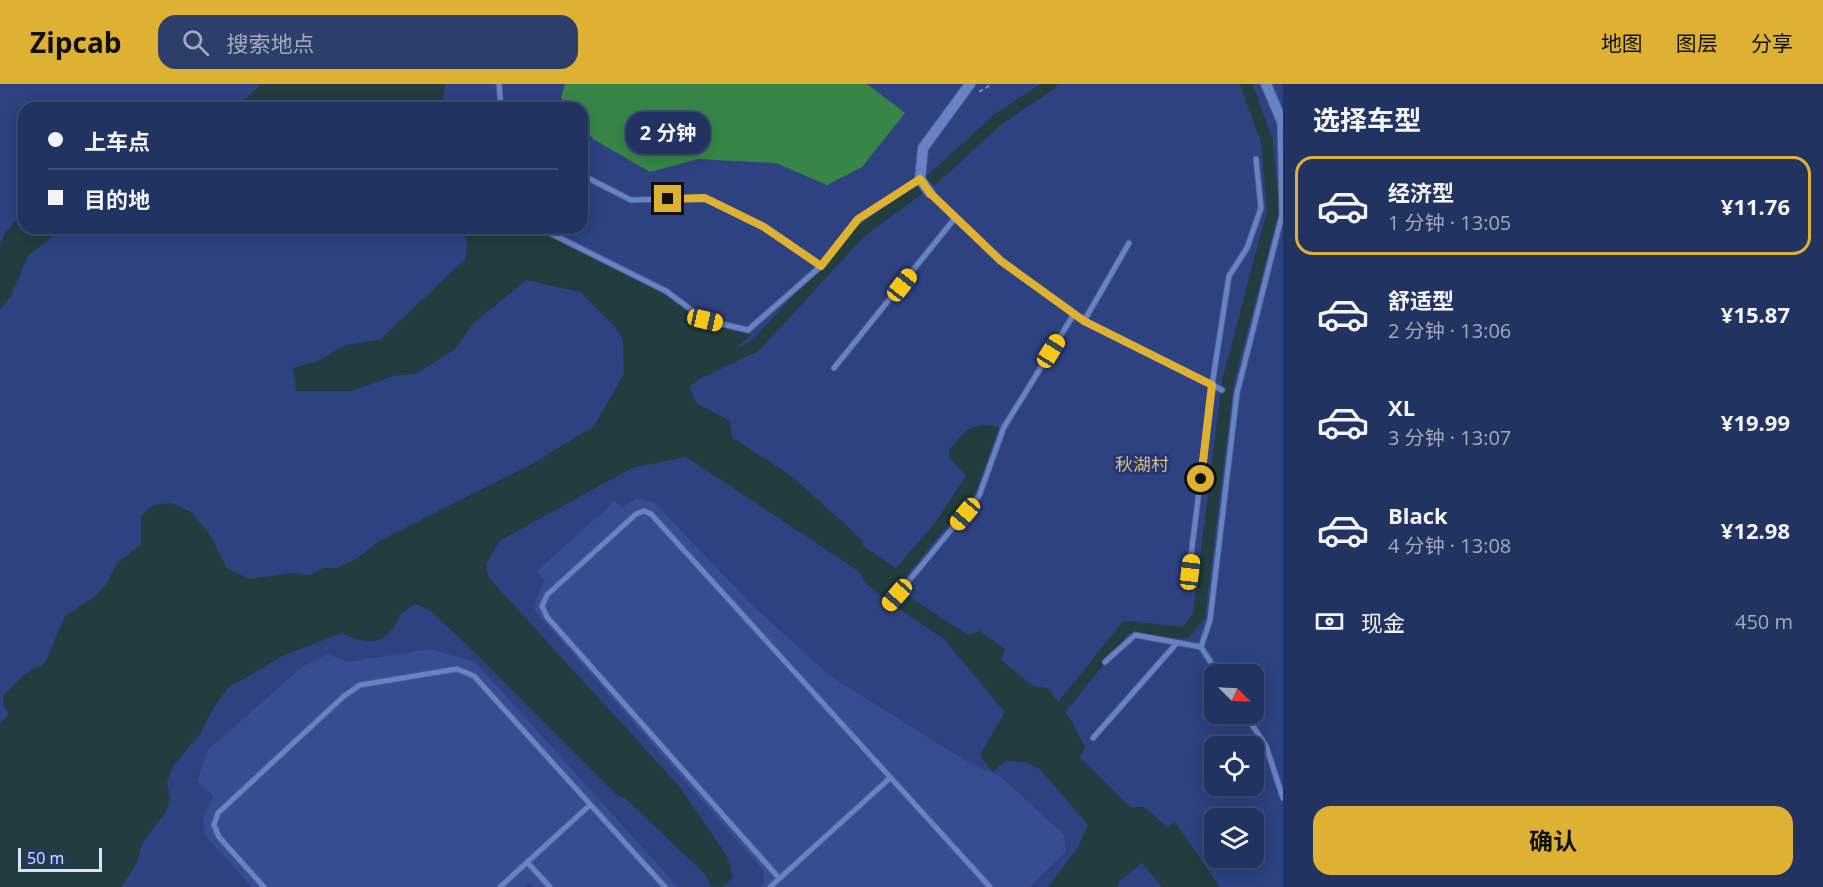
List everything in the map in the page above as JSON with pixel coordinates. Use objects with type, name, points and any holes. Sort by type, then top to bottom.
[{"type":"street","points":[[930,193],[920,179],[923,148],[970,84]]},
{"type":"street","points":[[1266,84],[1282,123]]},
{"type":"lane","points":[[499,84],[500,102]]},
{"type":"lane","points":[[1201,647],[1210,620],[1237,393],[1282,215],[1282,123]]},
{"type":"lane","points":[[1190,572],[1212,385],[1229,276],[1247,248],[1261,208],[1256,159]]},
{"type":"lane","points":[[588,178],[631,200],[705,198],[764,227],[821,266]]},
{"type":"lane","points":[[552,234],[666,291],[705,320],[748,330],[821,266],[858,219],[920,179]]},
{"type":"lane","points":[[930,193],[1001,261],[1084,321],[1222,390]]},
{"type":"lane","points":[[834,369],[955,218]]},
{"type":"lane","points":[[1084,321],[1129,243]]},
{"type":"lane","points":[[888,606],[979,496],[1004,427],[1074,314]]},
{"type":"lane","points":[[778,879],[547,617],[542,606],[547,594],[636,514],[651,513],[990,887]]},
{"type":"lane","points":[[1105,662],[1135,634],[1176,644],[1201,647]]},
{"type":"lane","points":[[1092,738],[1176,644]]},
{"type":"lane","points":[[1201,647],[1212,664]]},
{"type":"lane","points":[[264,887],[219,837],[214,825],[218,813],[335,704],[360,686],[457,669],[474,676],[665,887]]},
{"type":"lane","points":[[1252,724],[1266,746],[1283,798]]},
{"type":"lane","points":[[770,887],[890,778]]},
{"type":"lane","points":[[500,887],[590,805]]},
{"type":"lane","points":[[527,862],[549,887]]},
{"type":"shaded area","points":[[261,84],[445,84],[443,102],[242,102]]},
{"type":"shaded area","points":[[18,218],[18,234],[56,234],[28,256],[10,298],[0,309],[0,245],[5,233]]},
{"type":"shaded area","points":[[462,234],[544,234],[665,293],[703,323],[751,335],[681,395],[730,421],[732,437],[794,478],[863,541],[863,546],[896,568],[935,523],[966,476],[949,458],[949,450],[965,432],[975,426],[999,427],[977,490],[902,581],[908,596],[968,635],[980,631],[1005,649],[1001,660],[1033,686],[1048,688],[1071,720],[1085,747],[1080,758],[1130,807],[1144,807],[1167,827],[1175,822],[1204,864],[1204,868],[1207,868],[1220,887],[1162,887],[1142,863],[1120,880],[1117,887],[1048,887],[1077,849],[1088,825],[1040,769],[1025,762],[1005,761],[993,772],[980,755],[1005,712],[944,639],[886,600],[865,583],[860,572],[686,457],[632,468],[499,541],[486,565],[489,578],[678,785],[727,856],[733,878],[721,887],[711,886],[704,873],[626,799],[617,795],[457,635],[433,613],[415,604],[400,614],[391,632],[384,637],[369,641],[342,633],[282,656],[228,688],[214,707],[200,734],[173,766],[167,782],[170,798],[166,812],[143,842],[136,865],[121,887],[0,887],[0,723],[7,717],[8,712],[4,708],[3,696],[25,674],[45,663],[65,616],[94,597],[107,583],[118,562],[141,544],[141,516],[153,505],[172,503],[191,512],[209,533],[227,568],[249,579],[294,573],[310,575],[323,568],[336,568],[358,558],[379,541],[534,463],[594,426],[624,374],[623,342],[617,329],[580,292],[526,280],[473,324],[455,349],[416,374],[393,376],[352,391],[296,391],[293,368],[317,361],[346,345],[381,339],[466,258],[467,239]]},
{"type":"shaded area","points":[[636,499],[654,502],[750,603],[830,676],[969,763],[1001,777],[1064,835],[1066,852],[1029,887],[761,887],[764,884],[763,870],[534,610],[545,580],[537,571],[615,501],[622,508]]},
{"type":"shaded area","points":[[430,649],[475,662],[678,887],[534,887],[529,882],[523,887],[252,887],[205,835],[203,819],[213,796],[197,781],[208,750],[301,668],[328,654],[348,662]]},
{"type":"green space","points":[[565,84],[867,84],[905,113],[862,167],[827,185],[776,163],[698,159],[650,172],[593,139],[588,133],[588,102],[564,102],[561,98]]},
{"type":"waterway","points":[[702,371],[755,346],[860,232],[934,178],[997,120],[1051,84]]},
{"type":"waterway","points":[[1053,718],[1126,627],[1185,633],[1199,616],[1228,381],[1273,211],[1267,141],[1246,84]]},
{"type":"waterway","points":[[678,379],[696,414]]},
{"type":"district","name":"秋湖村","points":[[1142,465]]},
{"type":"route","points":[[668,199],[705,198],[764,227],[821,266],[858,219],[920,179],[930,193],[1001,261],[1084,321],[1212,385],[1201,479]]}]
